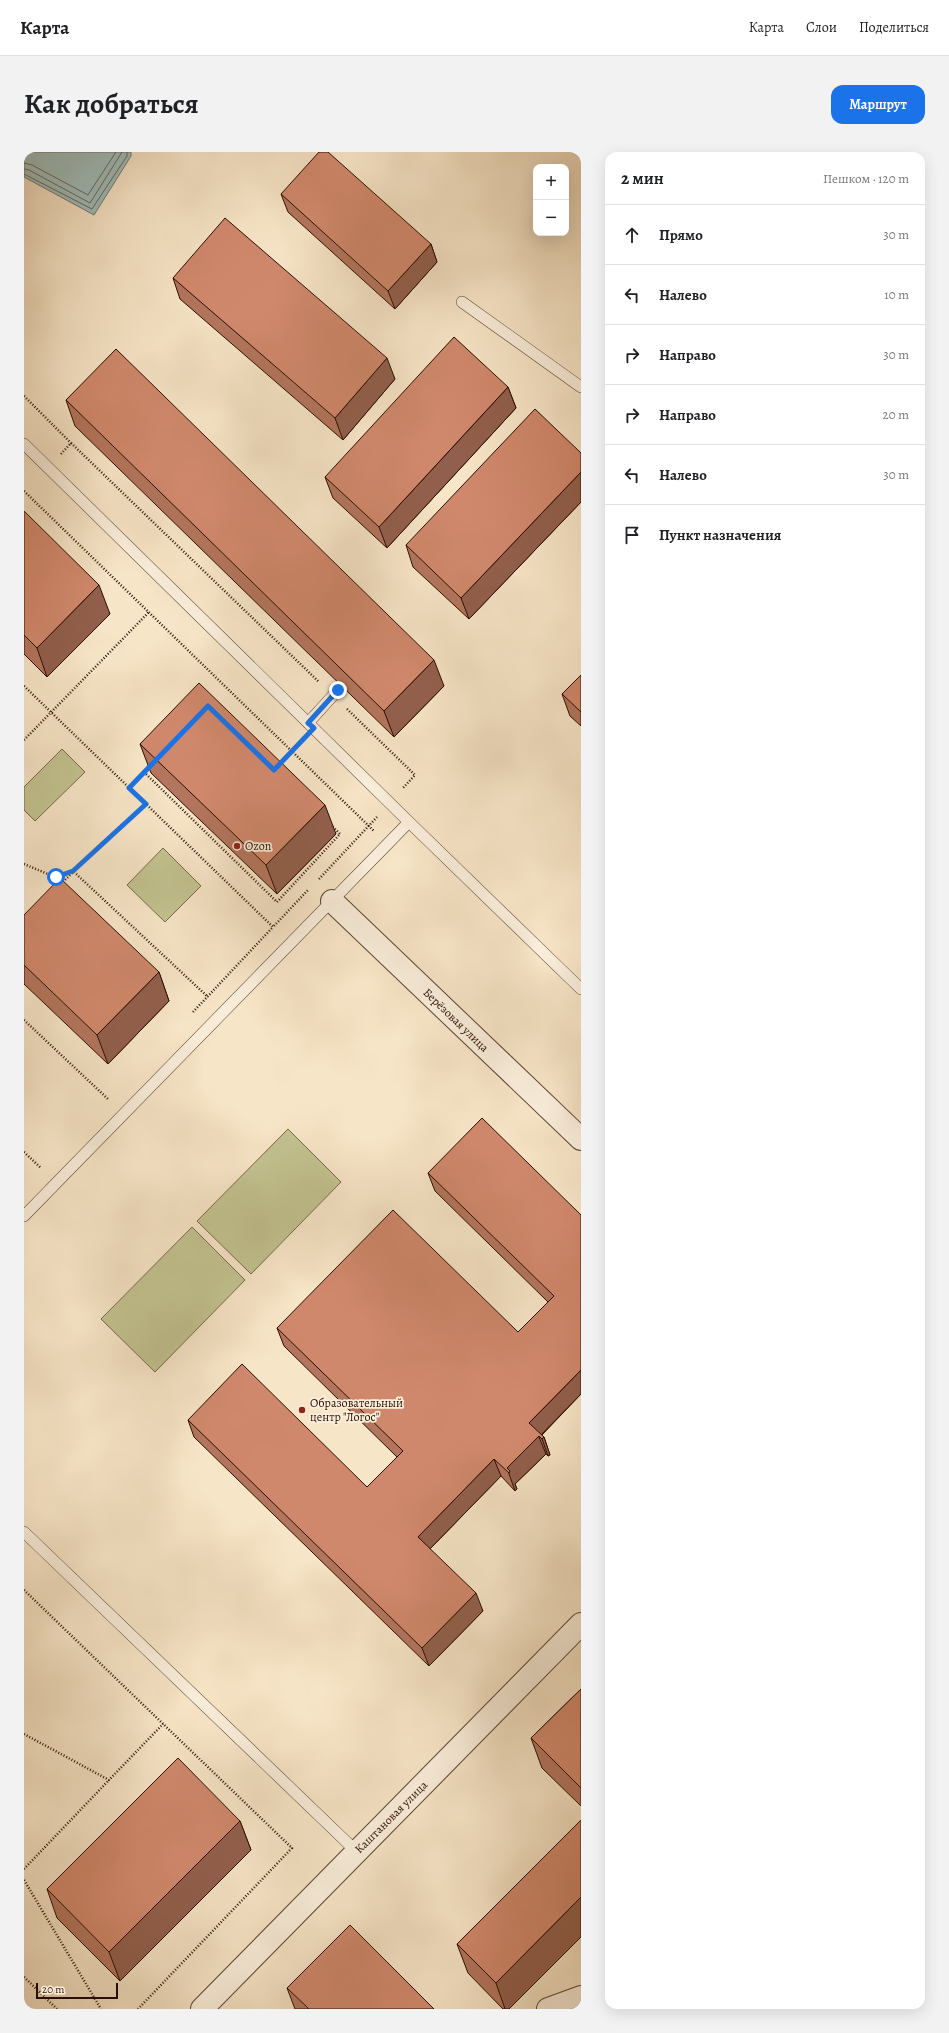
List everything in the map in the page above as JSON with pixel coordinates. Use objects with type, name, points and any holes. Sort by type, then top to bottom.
[{"type":"street","name":"Берёзовая улица","points":[[332,901],[581,1139]]},
{"type":"street","name":"Каштановая улица","points":[[202,2009],[581,1624]]},
{"type":"street","points":[[548,2009],[581,1997]]},
{"type":"lane","points":[[462,302],[581,387]]},
{"type":"lane","points":[[24,444],[581,989]]},
{"type":"lane","points":[[311,725],[336,693]]},
{"type":"lane","points":[[24,1216],[409,822]]},
{"type":"lane","points":[[24,1532],[357,1852]]},
{"type":"path","points":[[24,396],[71,443],[336,693],[415,775],[316,882]]},
{"type":"path","points":[[48,467],[71,443]]},
{"type":"path","points":[[24,491],[388,844]]},
{"type":"path","points":[[24,740],[149,612]]},
{"type":"path","points":[[24,686],[274,927],[310,888]]},
{"type":"path","points":[[278,765],[292,751],[311,725]]},
{"type":"path","points":[[129,788],[154,761]]},
{"type":"path","points":[[144,772],[277,902],[340,834],[329,824]]},
{"type":"path","points":[[62,882],[146,804]]},
{"type":"path","points":[[24,864],[56,877],[73,871]]},
{"type":"path","points":[[73,871],[208,997]]},
{"type":"path","points":[[24,1020],[108,1099]]},
{"type":"path","points":[[24,1152],[41,1168]]},
{"type":"path","points":[[24,1590],[292,1848],[138,2009]]},
{"type":"path","points":[[24,1869],[163,1724]]},
{"type":"path","points":[[24,1734],[108,1780]]},
{"type":"path","points":[[24,1880],[101,2009]]},
{"type":"path","points":[[24,1977],[57,2009]]},
{"type":"green space","points":[[62,749],[85,772],[35,821],[24,810],[24,787]]},
{"type":"green space","points":[[163,848],[201,886],[165,922],[127,885]]},
{"type":"green space","points":[[288,1129],[341,1182],[251,1274],[197,1221]]},
{"type":"green space","points":[[192,1227],[245,1280],[155,1372],[101,1319]]},
{"type":"water","points":[[24,152],[131,152],[131,156],[94,215],[24,177]]},
{"type":"building","points":[[319,152],[328,152],[431,244],[388,291],[281,194]]},
{"type":"building","points":[[225,218],[387,358],[335,418],[173,278]]},
{"type":"building","points":[[454,337],[508,387],[379,527],[325,477]]},
{"type":"building","points":[[116,349],[434,660],[384,711],[66,400]]},
{"type":"building","points":[[535,409],[581,453],[581,472],[461,598],[406,545]]},
{"type":"building","points":[[24,511],[99,585],[37,648],[24,635]]},
{"type":"building","points":[[581,675],[581,712],[562,694]]},
{"type":"building","points":[[199,683],[325,805],[266,865],[140,744]]},
{"type":"building","points":[[60,878],[159,972],[97,1035],[24,965],[24,915]]},
{"type":"building","points":[[482,1118],[581,1215],[581,1370],[529,1423],[544,1437],[542,1439],[539,1436],[507,1468],[510,1471],[509,1473],[494,1459],[418,1537],[476,1593],[422,1648],[188,1420],[242,1364],[367,1487],[403,1451],[277,1328],[393,1210],[518,1332],[554,1296],[428,1173]]},
{"type":"building","points":[[581,1689],[581,1788],[531,1738]]},
{"type":"building","points":[[178,1758],[240,1821],[109,1952],[47,1889]]},
{"type":"building","points":[[581,1820],[581,1897],[496,1983],[457,1944]]},
{"type":"building","points":[[350,1925],[434,2009],[309,2009],[287,1988]]},
{"type":"place","name":"Ozon","points":[[237,846]]},
{"type":"place","name":"Образовательный центр \"Логос\"","points":[[302,1410]]},
{"type":"route","points":[[56,877],[73,871],[146,804],[129,788],[208,706],[274,770],[314,728],[308,723],[338,690]]}]
